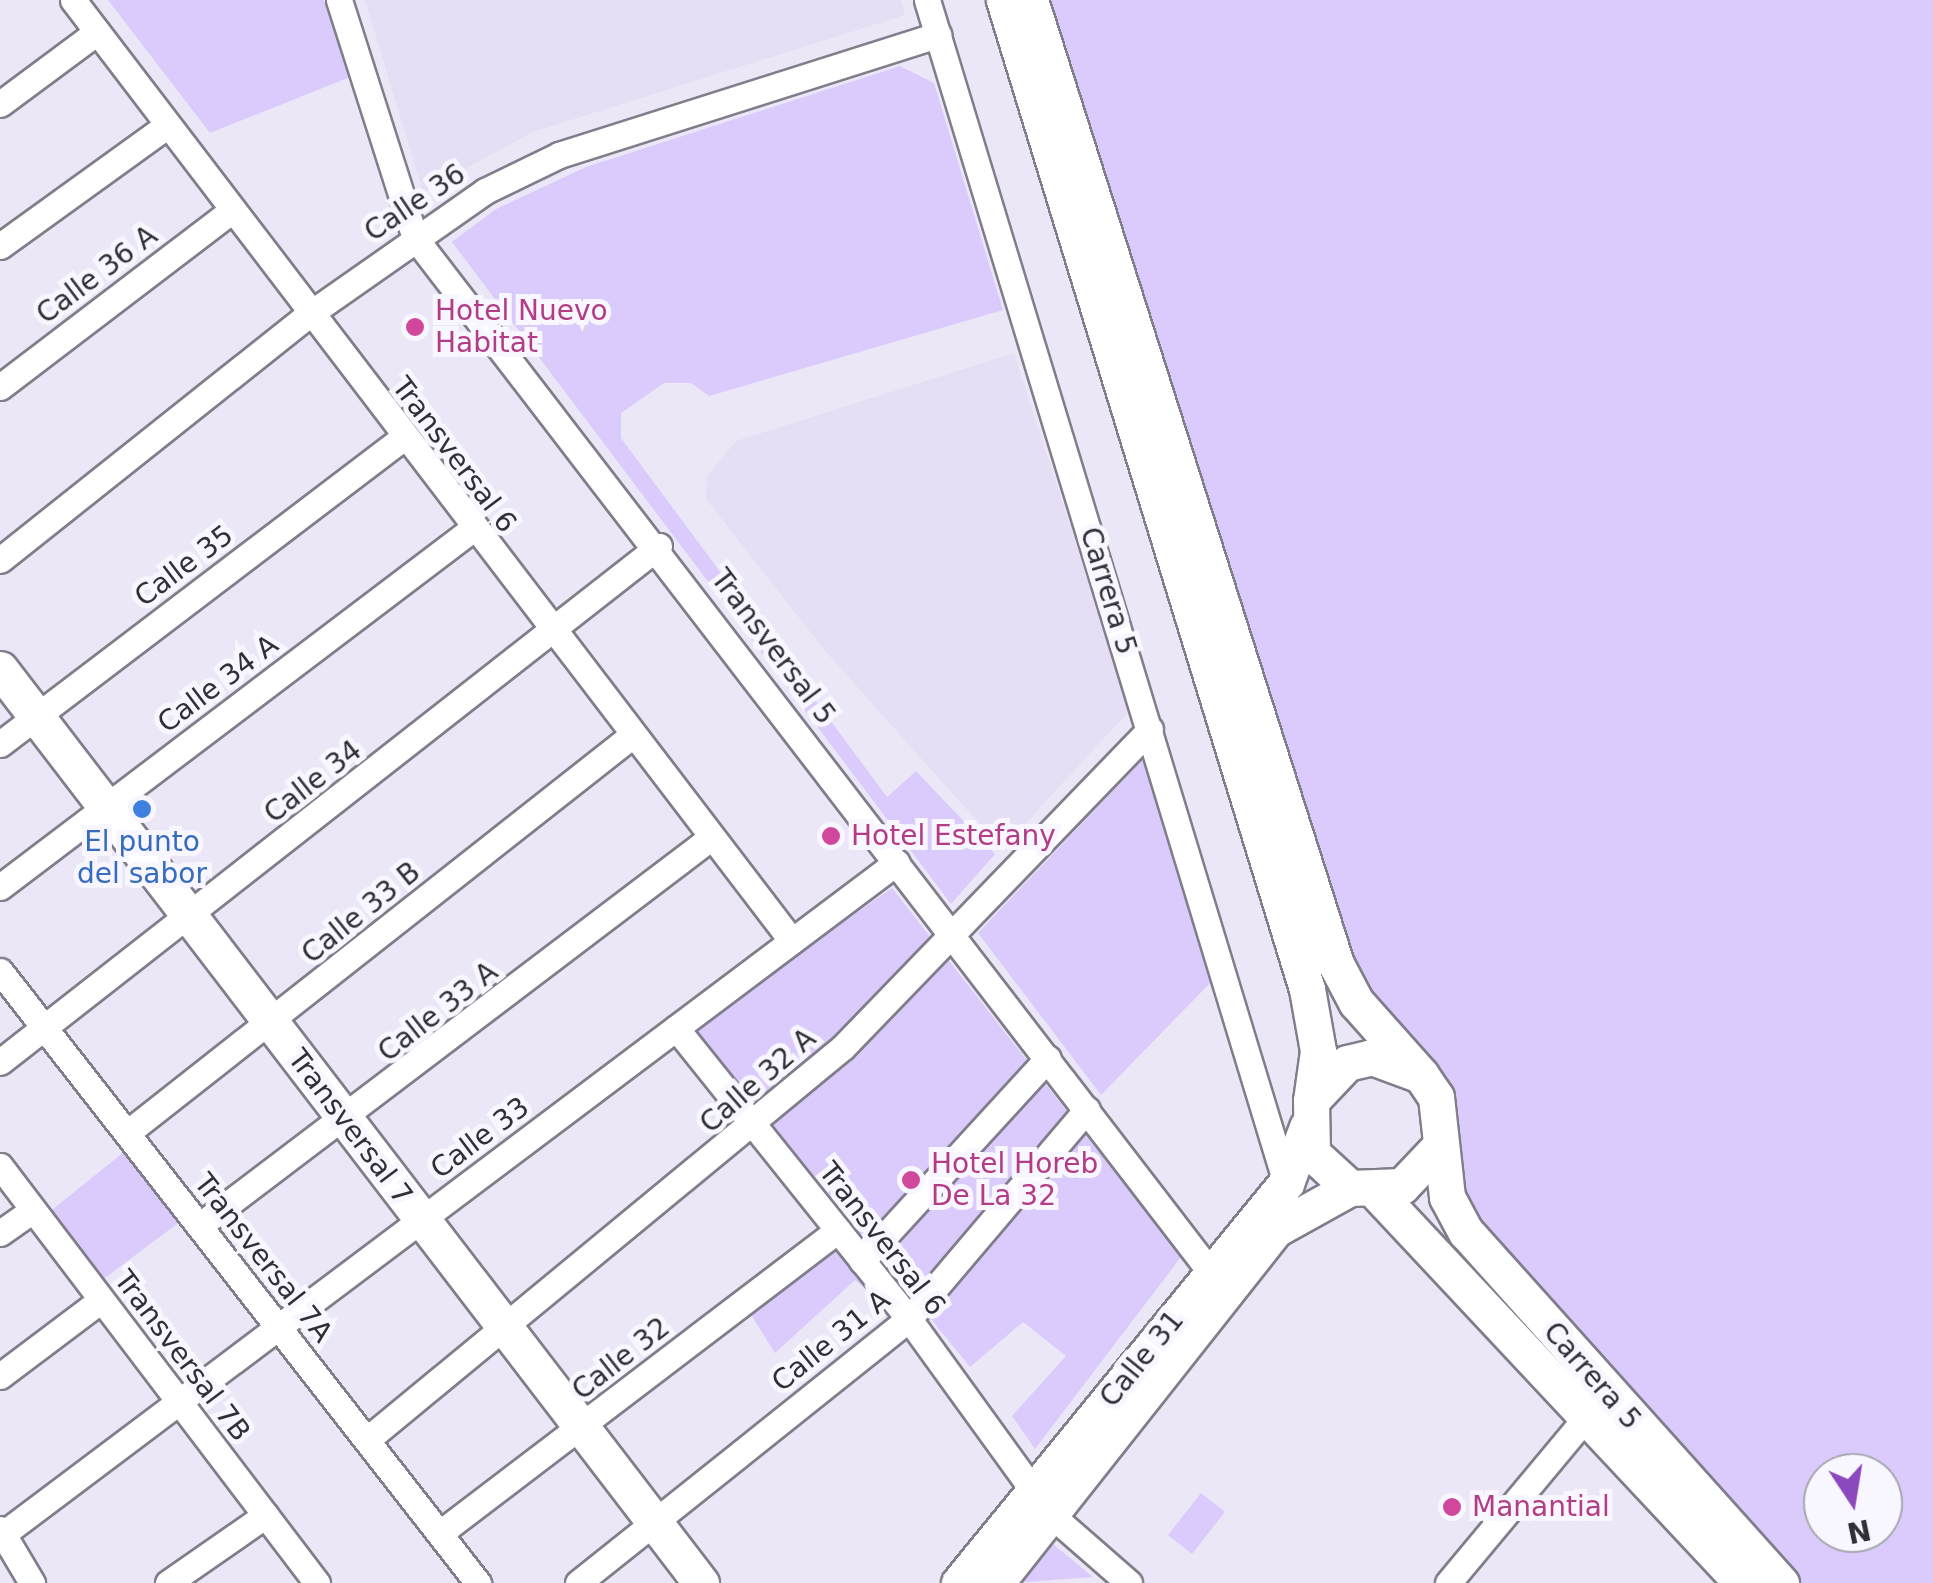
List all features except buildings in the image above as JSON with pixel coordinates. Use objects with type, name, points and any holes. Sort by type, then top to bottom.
[{"type":"main road","points":[[1004,0],[1307,990],[1318,1051],[1309,1114],[1320,1163],[1363,1190],[1413,1178],[1438,1148],[1436,1097],[1356,1002],[1336,964],[1030,0]]},
{"type":"main road","name":"Transversal 7","points":[[0,669],[701,1583]]},
{"type":"main road","points":[[1309,1114],[1346,1063],[1399,1061],[1421,1075]]},
{"type":"main road","name":"Calle 31","points":[[959,1583],[1042,1503],[1220,1284],[1286,1183],[1309,1114]]},
{"type":"main road","name":"Carrera 5","points":[[1438,1148],[1466,1232],[1781,1583]]},
{"type":"main road","name":"Calle 31","points":[[1220,1284],[1276,1229],[1363,1190]]},
{"type":"main road","name":"Carrera 5","points":[[1363,1190],[1742,1583]]},
{"type":"main road","name":"Calle 31","points":[[996,1583],[1042,1503]]},
{"type":"street","name":"Transversal 6","points":[[73,0],[471,530],[556,633],[630,737],[792,941]]},
{"type":"street","name":"Transversal 5","points":[[339,0],[415,238],[660,546],[1220,1284]]},
{"type":"street","name":"Carrera 5","points":[[927,0],[1286,1183]]},
{"type":"street","points":[[0,104],[97,32]]},
{"type":"street","name":"Calle 36","points":[[0,560],[308,315],[415,238],[560,155],[938,35]]},
{"type":"street","points":[[0,246],[165,126]]},
{"type":"street","name":"Calle 36 A","points":[[0,387],[230,212]]},
{"type":"street","name":"Calle 35","points":[[0,744],[404,437]]},
{"type":"street","name":"Calle 34 A","points":[[0,887],[471,530]]},
{"type":"street","name":"Calle 34","points":[[0,1062],[556,633],[660,546]]},
{"type":"street","name":"Calle 32 A","points":[[369,1438],[507,1333],[754,1126],[953,932],[1150,729]]},
{"type":"street","name":"Calle 33 B","points":[[127,1133],[271,1024],[630,737]]},
{"type":"street","name":"Calle 33 A","points":[[199,1226],[346,1122],[709,839]]},
{"type":"street","name":"Calle 33","points":[[2,1531],[897,862]]},
{"type":"street","name":"Transversal 7A","points":[[0,971],[369,1438],[478,1583]]},
{"type":"street","name":"Transversal 6","points":[[676,1028],[909,1319],[1042,1503],[1128,1583]]},
{"type":"street","points":[[862,1261],[1048,1058]]},
{"type":"street","name":"Calle 31 A","points":[[578,1583],[909,1319],[1087,1110]]},
{"type":"street","name":"Transversal 7B","points":[[0,1166],[317,1583]]},
{"type":"street","points":[[0,1233],[33,1210]]},
{"type":"street","name":"Calle 32","points":[[440,1532],[838,1230]]},
{"type":"street","points":[[0,1376],[101,1300]]},
{"type":"street","points":[[1448,1583],[1583,1421]]},
{"type":"street","points":[[168,1583],[266,1515]]},
{"type":"street","points":[[2,1531],[32,1583]]},
{"type":"shaded area","points":[[108,0],[324,0],[350,77],[210,133]]},
{"type":"shaded area","points":[[365,0],[901,0],[905,15],[533,132],[423,192]]},
{"type":"shaded area","points":[[1040,0],[1933,0],[1933,1583],[1792,1583],[1472,1229],[1445,1150],[1364,997]]},
{"type":"shaded area","points":[[900,66],[934,83],[1003,310],[709,396],[691,383],[664,383],[621,413],[621,438],[887,797],[916,771],[995,854],[951,904],[452,242],[496,209],[586,167]]},
{"type":"shaded area","points":[[1014,353],[1130,710],[1002,849],[826,652],[706,499],[707,476],[736,441]]},
{"type":"shaded area","points":[[1146,756],[1214,979],[1101,1095],[978,933]]},
{"type":"shaded area","points":[[892,888],[1181,1257],[1035,1449],[1012,1416],[1066,1356],[1023,1322],[970,1367],[693,1027]]},
{"type":"shaded area","points":[[129,1148],[185,1218],[101,1281],[48,1213]]},
{"type":"shaded area","points":[[837,1244],[899,1318],[855,1280],[775,1353],[748,1310]]},
{"type":"shaded area","points":[[1201,1493],[1225,1512],[1192,1554],[1168,1535]]},
{"type":"shaded area","points":[[1047,1539],[1093,1577],[1014,1583]]},
{"type":"place","name":"Hotel Nuevo Habitat","points":[[415,327]]},
{"type":"place","name":"El punto del sabor","points":[[142,809]]},
{"type":"place","name":"Hotel Estefany","points":[[831,836]]},
{"type":"place","name":"Hotel Horeb De La 32","points":[[911,1180]]},
{"type":"place","name":"Manantial","points":[[1452,1507]]}]
